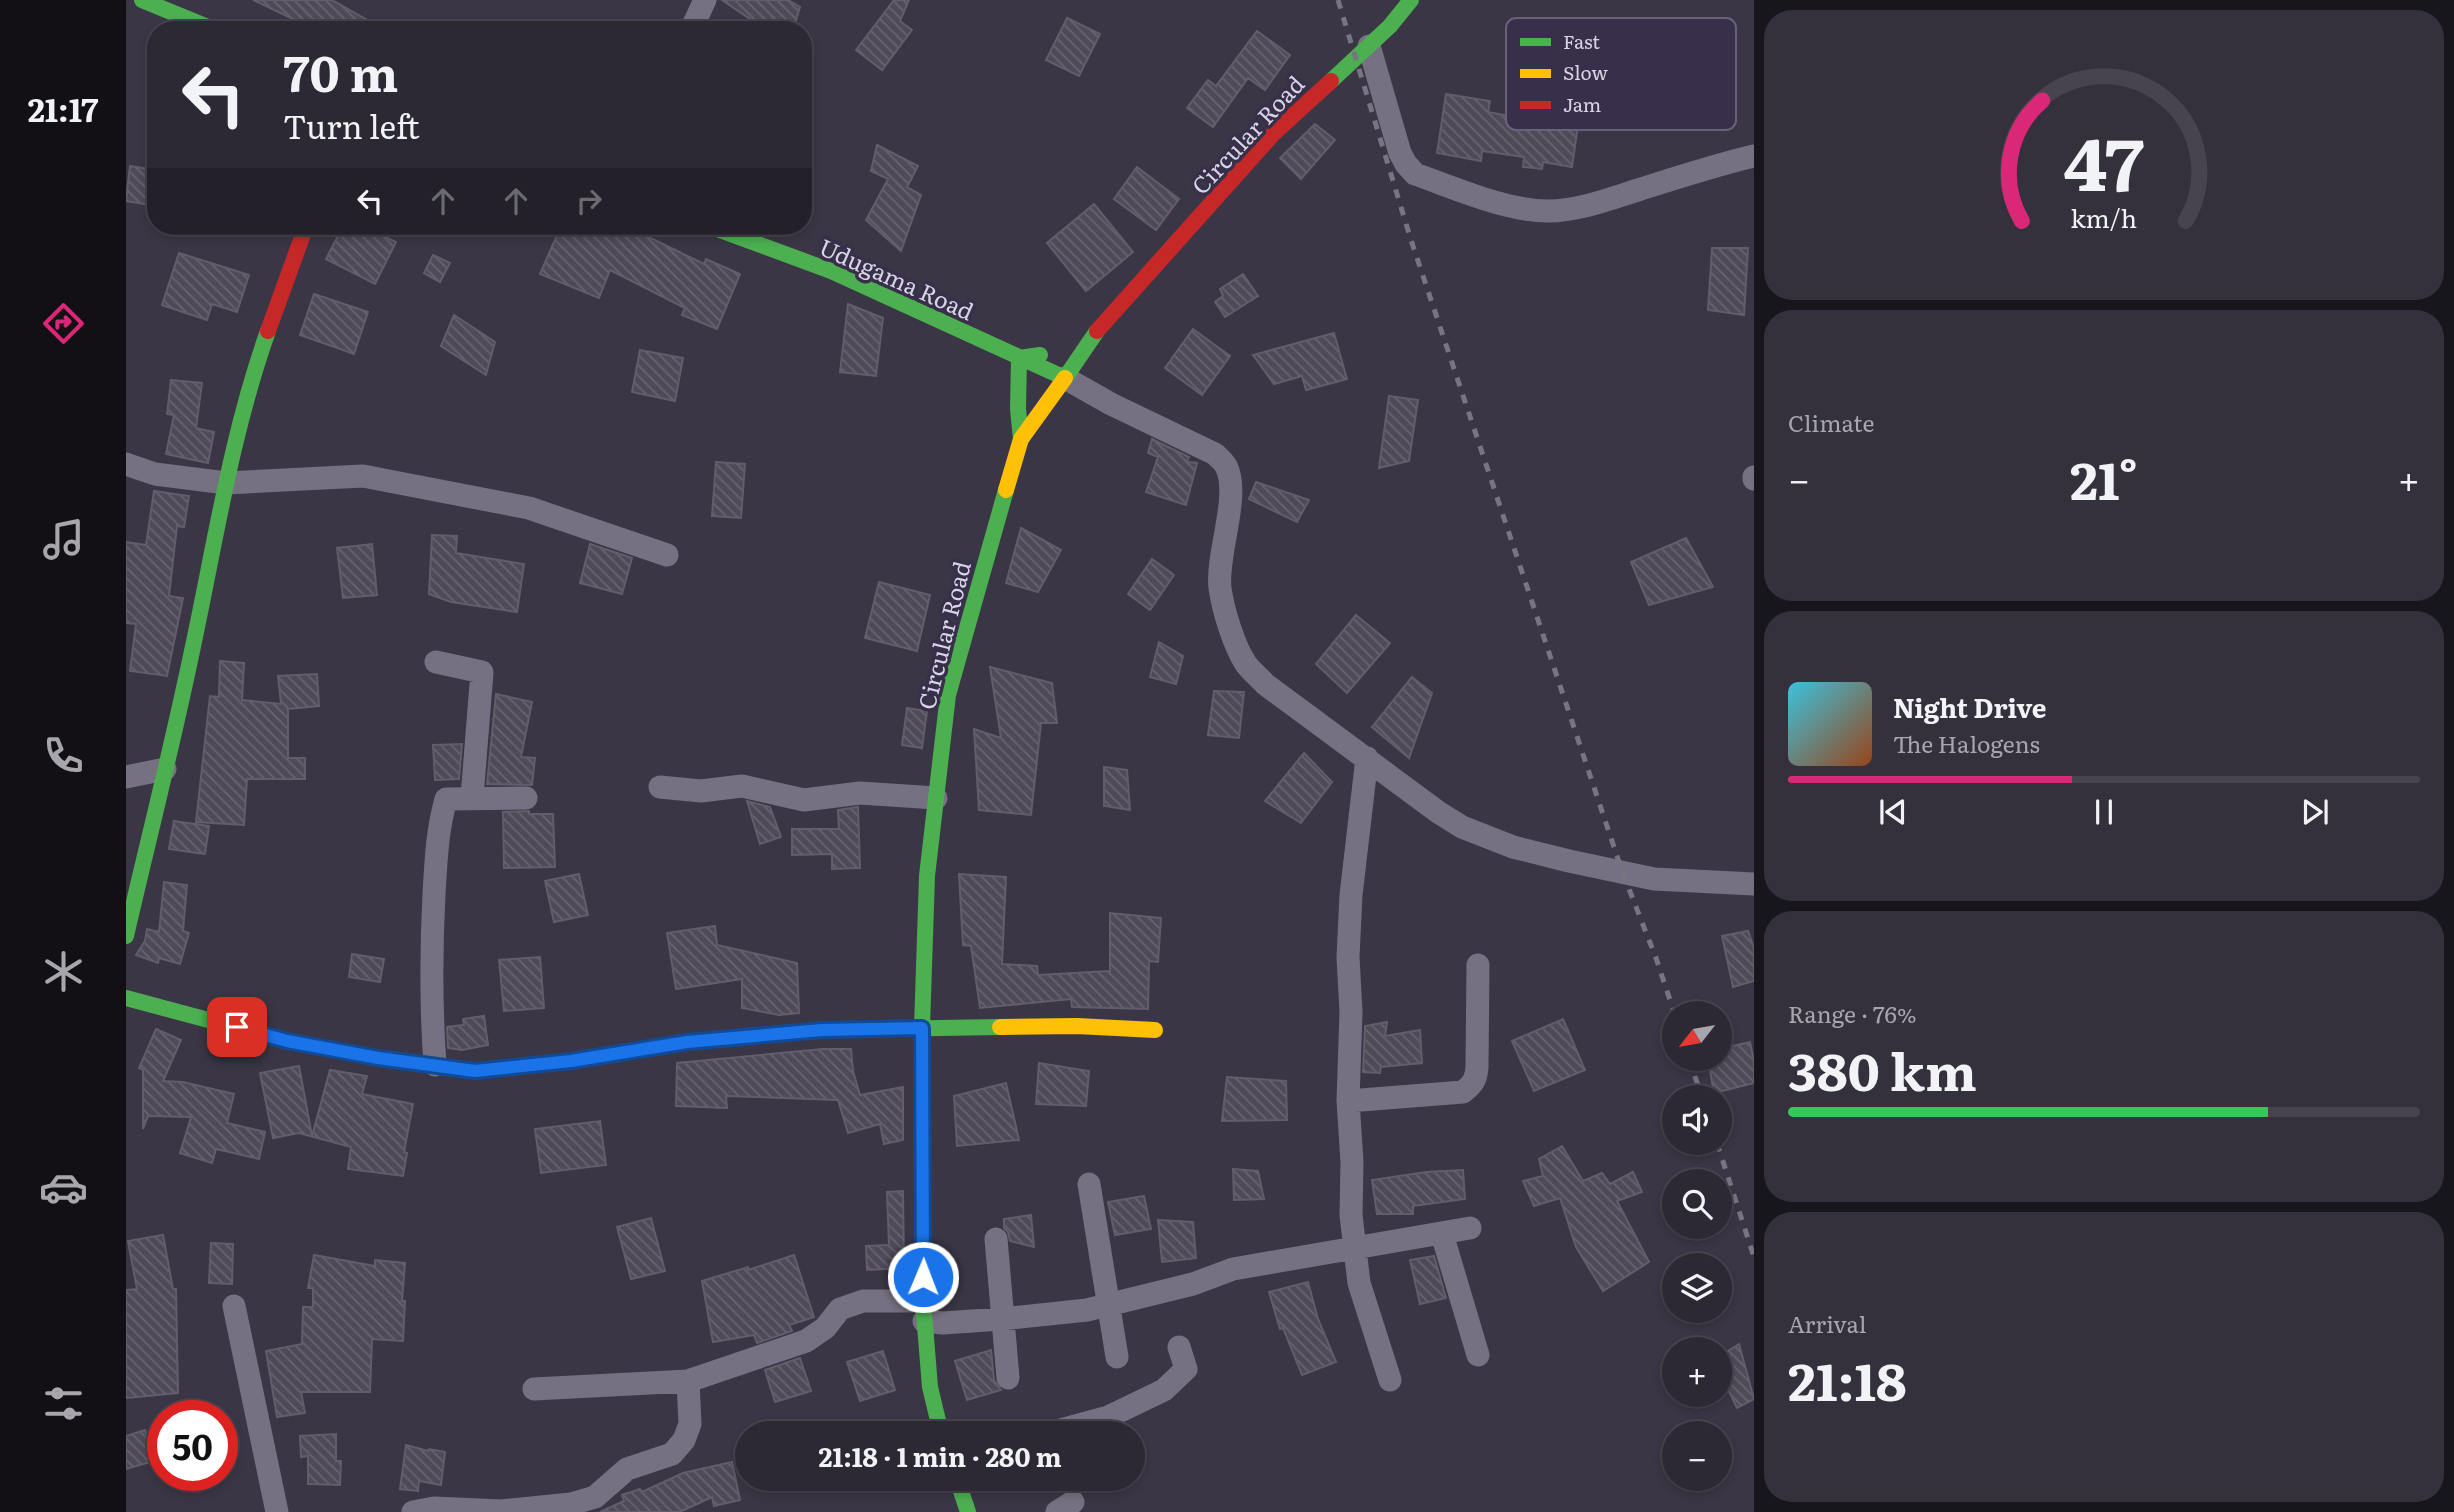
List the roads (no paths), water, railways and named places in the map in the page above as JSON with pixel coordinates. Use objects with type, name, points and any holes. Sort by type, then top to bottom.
[{"type":"main road","points":[[142,0],[166,5],[197,21]]},
{"type":"main road","name":"Circular Road","points":[[937,1421],[930,1387],[923,1311],[922,1028],[927,876],[948,695],[1021,439],[1098,329],[1274,134],[1390,26],[1411,0]]},
{"type":"main road","points":[[126,936],[209,571],[226,482],[254,370],[303,235]]},
{"type":"main road","name":"Udugama Road","points":[[733,235],[831,271],[1065,378]]},
{"type":"main road","points":[[1021,439],[1019,358],[1063,349],[1098,329]]},
{"type":"main road","points":[[126,999],[287,1041],[378,1058],[475,1071],[571,1061],[687,1042],[822,1030],[1077,1026],[1155,1030]]},
{"type":"main road","points":[[961,1491],[968,1512]]},
{"type":"street","points":[[695,21],[705,0]]},
{"type":"street","points":[[1369,46],[1400,153],[1406,164],[1415,174],[1490,201],[1548,212],[1572,208],[1754,156]]},
{"type":"street","points":[[1065,378],[1111,404],[1215,454],[1226,465],[1230,484],[1229,515],[1222,554],[1220,587],[1234,638],[1246,664],[1265,684],[1438,812],[1462,827],[1513,847],[1654,879],[1754,884]]},
{"type":"street","points":[[126,464],[155,474],[226,482],[363,476],[528,508],[667,555]]},
{"type":"street","points":[[436,662],[482,672],[472,797]]},
{"type":"street","points":[[1367,758],[1350,907],[1348,957],[1351,1012],[1348,1101],[1352,1162],[1351,1214],[1359,1283],[1390,1380]]},
{"type":"street","points":[[126,777],[165,769]]},
{"type":"street","points":[[660,787],[701,791],[742,786],[804,800],[860,793],[936,798]]},
{"type":"street","points":[[435,1065],[431,1010],[431,941],[438,827],[446,799],[526,798]]},
{"type":"street","points":[[1348,1101],[1463,1092],[1471,1086],[1476,1079],[1477,1068],[1478,965]]},
{"type":"street","points":[[1089,1184],[1117,1357]]},
{"type":"street","points":[[534,1388],[688,1381],[806,1340],[825,1328],[840,1310],[863,1301],[923,1311],[943,1323],[1064,1314],[1109,1306],[1193,1284],[1233,1269],[1444,1238],[1470,1228]]},
{"type":"street","points":[[1444,1238],[1478,1354]]},
{"type":"street","points":[[996,1239],[1007,1378]]},
{"type":"street","points":[[234,1306],[277,1512]]},
{"type":"street","points":[[1093,1421],[1108,1417],[1164,1390],[1185,1369],[1179,1348]]},
{"type":"street","points":[[428,1511],[501,1511],[571,1504],[595,1497],[627,1469],[672,1454],[684,1440],[690,1423],[688,1381]]},
{"type":"railway","points":[[1338,0],[1411,240],[1622,871],[1670,1001]]},
{"type":"railway","points":[[1693,1071],[1698,1085]]},
{"type":"railway","points":[[1721,1155],[1754,1257]]}]
